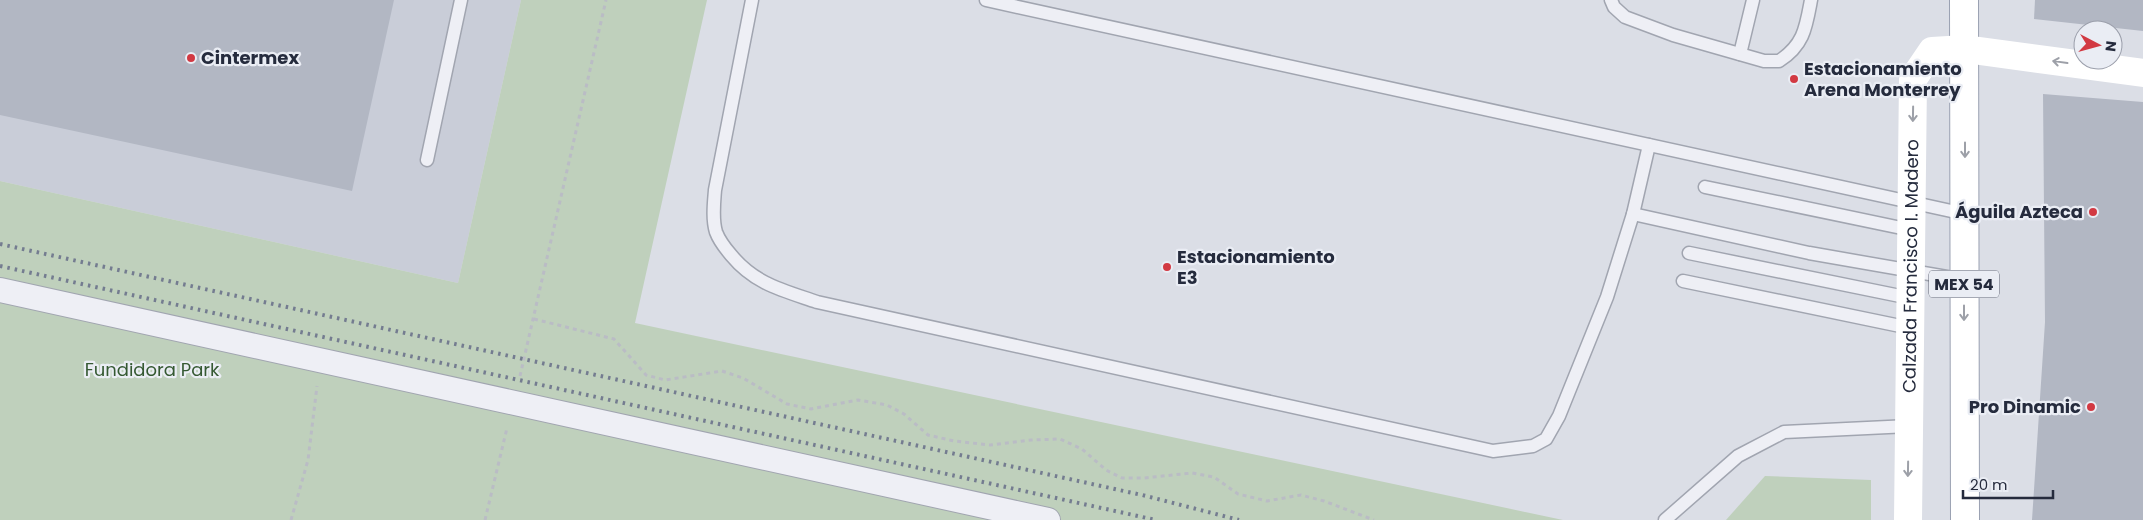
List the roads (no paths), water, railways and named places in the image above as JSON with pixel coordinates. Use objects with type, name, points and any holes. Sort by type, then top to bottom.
[{"type":"street","name":"MEX 54","points":[[1964,0],[1965,520]]},
{"type":"street","points":[[1965,49],[2143,73]]},
{"type":"street","name":"Calzada Francisco I. Madero","points":[[1908,520],[1913,79],[1932,51],[1965,49]]},
{"type":"street","points":[[0,290],[1048,520]]},
{"type":"lane","points":[[428,160],[461,0]]},
{"type":"lane","points":[[752,0],[714,190],[716,232],[724,248],[744,271],[766,284],[816,302],[1493,451],[1533,446],[1546,439],[1559,416],[1607,297],[1634,214],[1649,145]]},
{"type":"lane","points":[[986,0],[1965,214]]},
{"type":"lane","points":[[1611,0],[1614,7],[1625,17],[1673,35],[1764,60],[1779,61],[1790,55],[1798,46],[1806,24],[1811,0]]},
{"type":"lane","points":[[1740,54],[1753,0]]},
{"type":"lane","points":[[1706,187],[1911,230]]},
{"type":"lane","points":[[1634,214],[1809,253],[1964,280]]},
{"type":"lane","points":[[1690,254],[1910,298]]},
{"type":"lane","points":[[1683,281],[1910,328]]},
{"type":"lane","points":[[1665,520],[1738,456],[1784,432],[1909,426]]},
{"type":"railway","points":[[0,244],[1142,495],[1239,520]]},
{"type":"railway","points":[[0,266],[1156,520]]},
{"type":"place","name":"Cintermex","points":[[191,58]]},
{"type":"place","name":"Estacionamiento Arena Monterrey","points":[[1794,79]]},
{"type":"place","name":"Águila Azteca","points":[[2093,212]]},
{"type":"place","name":"Estacionamiento E3","points":[[1167,267]]},
{"type":"place","name":"Pro Dinamic","points":[[2091,407]]},
{"type":"park label","name":"Fundidora Park","points":[[152,370]]}]
